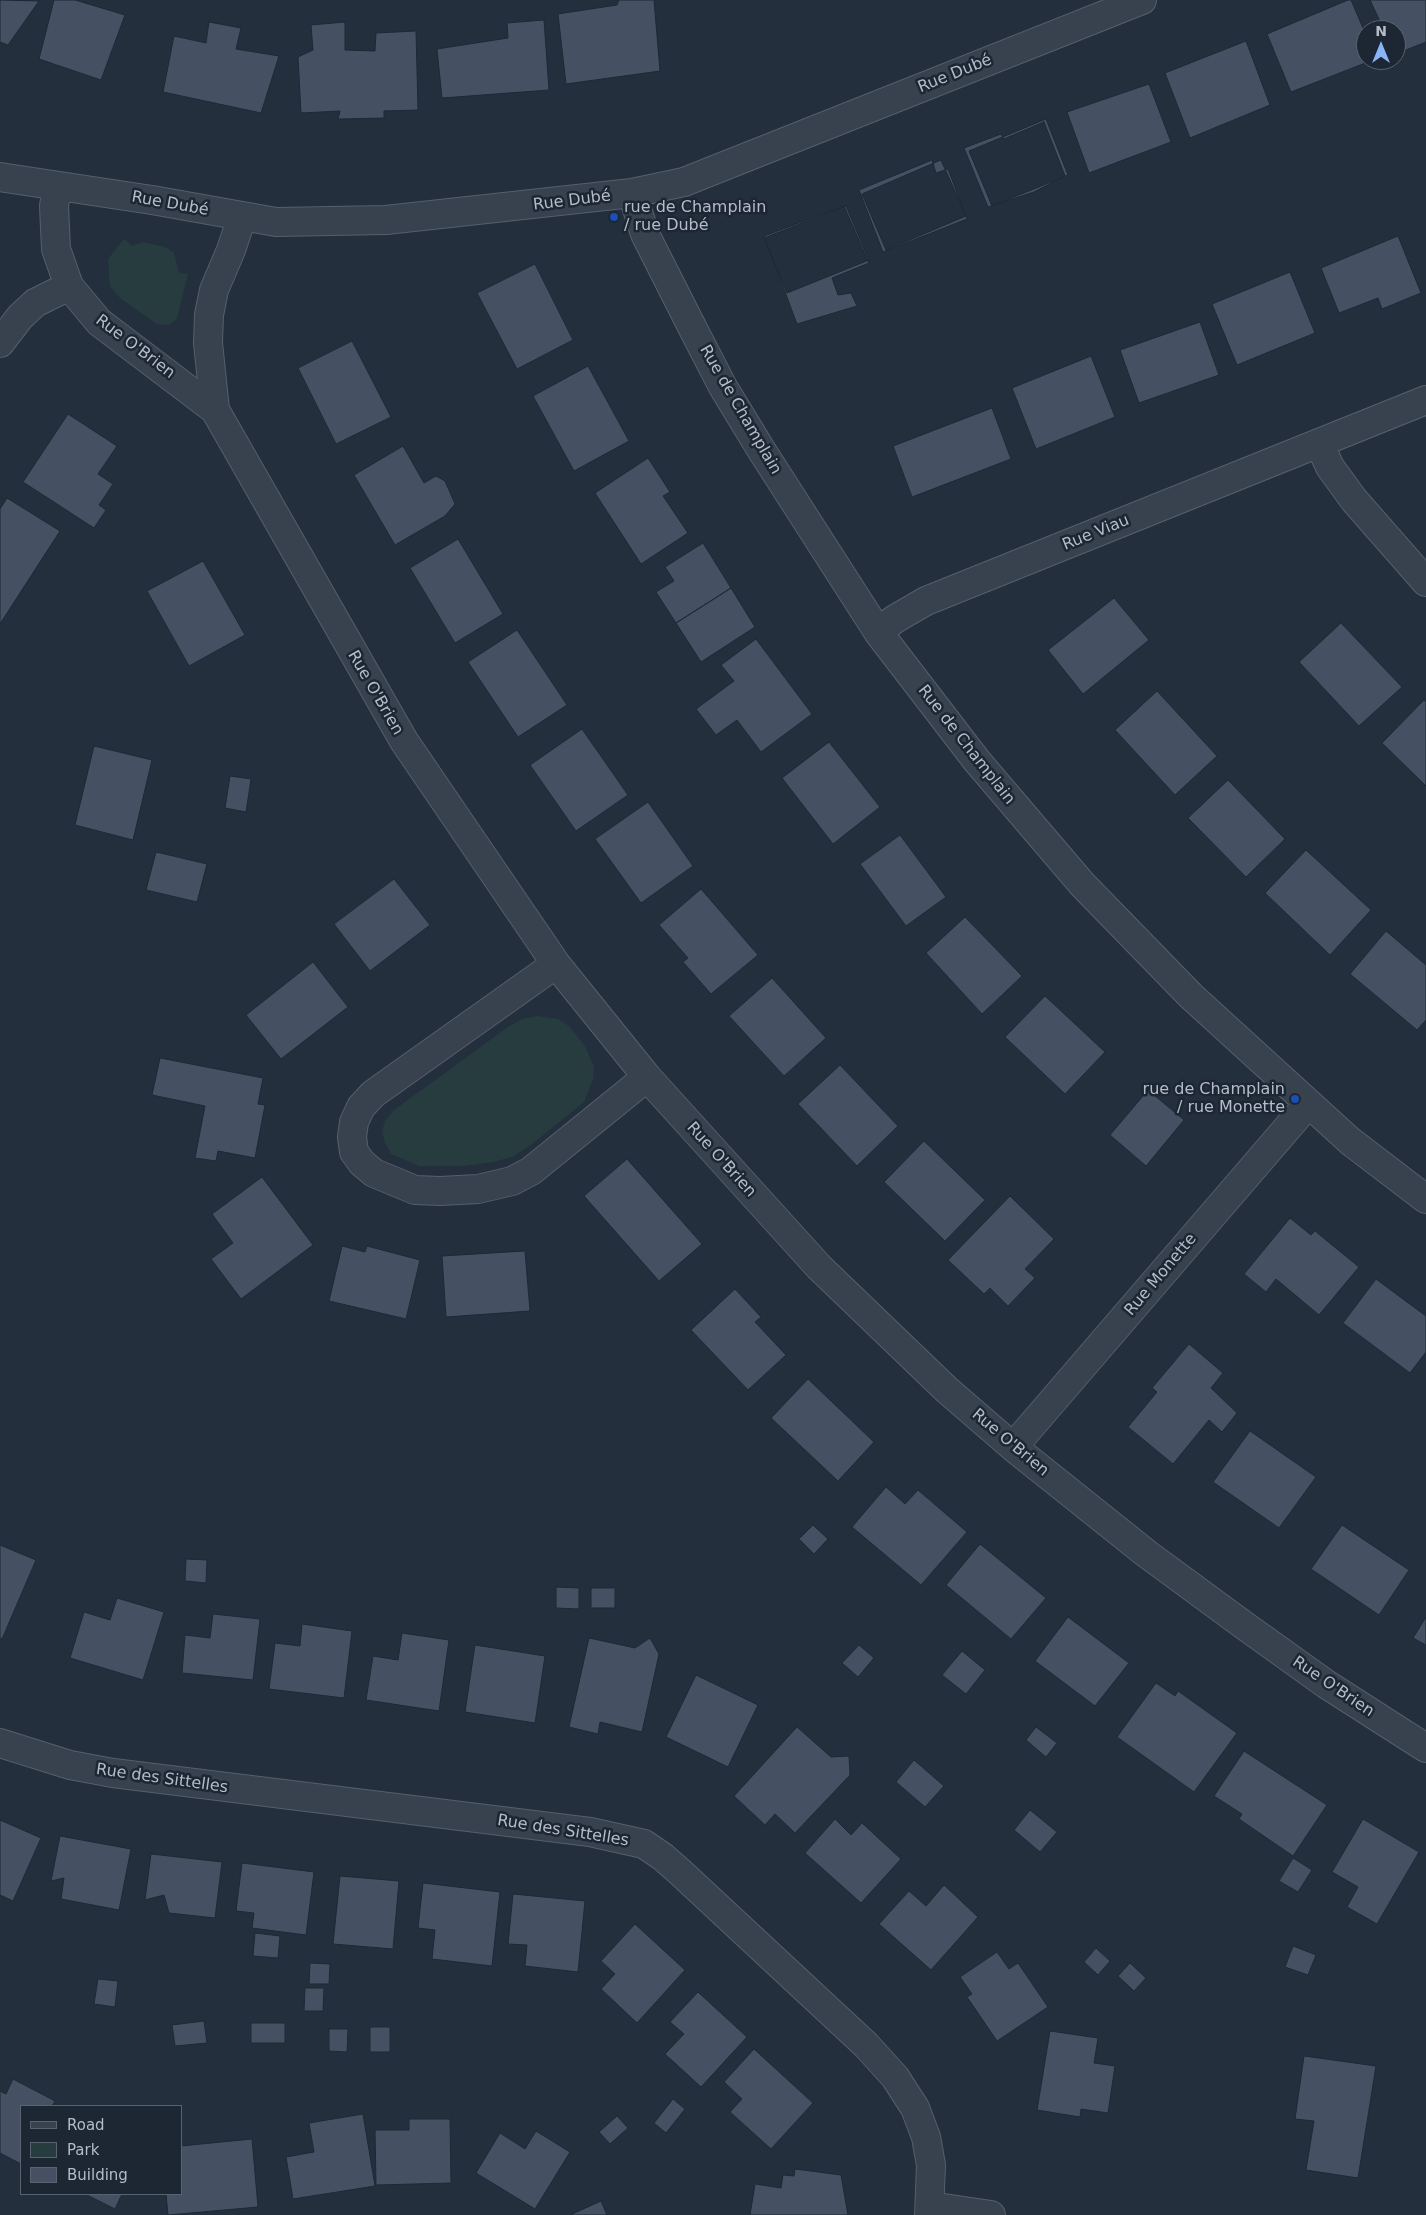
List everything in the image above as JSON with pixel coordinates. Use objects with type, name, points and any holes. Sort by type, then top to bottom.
[{"type":"street","name":"Rue Dubé","points":[[0,177],[57,187],[124,195],[276,222],[386,220],[632,193],[684,182],[1142,0]]},
{"type":"street","name":"Rue O'Brien","points":[[57,187],[54,206],[56,249],[69,286],[99,322],[215,410],[404,741],[556,964],[647,1077],[819,1266],[947,1390],[1013,1447],[1139,1548],[1244,1626],[1326,1684],[1426,1748]]},
{"type":"street","name":"Rue de Champlain","points":[[632,193],[645,234],[723,387],[878,632],[976,761],[1082,884],[1190,996],[1308,1104],[1350,1140],[1426,1199]]},
{"type":"street","name":"Rue O'Brien","points":[[215,410],[208,343],[209,315],[214,290],[231,250],[242,217]]},
{"type":"street","points":[[0,342],[20,317],[35,303],[69,286]]},
{"type":"street","name":"Rue Viau","points":[[878,632],[895,619],[926,601],[1426,400]]},
{"type":"street","points":[[1319,443],[1330,467],[1354,500],[1426,582]]},
{"type":"street","points":[[556,964],[373,1094],[361,1107],[354,1122],[352,1137],[354,1152],[362,1164],[374,1173],[415,1190],[470,1189],[512,1181],[531,1171],[647,1077]]},
{"type":"street","name":"Rue Monette","points":[[1013,1447],[1308,1104]]},
{"type":"street","name":"Rue des Sittelles","points":[[0,1743],[70,1765],[122,1775],[590,1832],[644,1844],[674,1867],[866,2045],[895,2077],[915,2108],[926,2137],[931,2164],[930,2210]]},
{"type":"street","points":[[930,2210],[991,2215]]},
{"type":"green space","points":[[124,239],[132,246],[143,242],[165,247],[174,253],[179,273],[188,274],[177,318],[172,323],[168,325],[157,324],[120,298],[110,286],[108,259]]},
{"type":"green space","points":[[537,1016],[558,1019],[569,1026],[585,1046],[594,1067],[593,1079],[584,1102],[531,1145],[512,1157],[464,1166],[419,1166],[391,1154],[385,1143],[382,1131],[385,1121],[394,1110],[508,1027],[522,1019]]},
{"type":"building","points":[[0,0],[39,1],[8,45],[0,42]]},
{"type":"building","points":[[54,0],[75,0],[125,15],[101,80],[39,59]]},
{"type":"building","points":[[619,0],[654,0],[660,71],[566,84],[558,14],[617,5]]},
{"type":"building","points":[[1351,0],[1360,20],[1356,20],[1356,67],[1291,92],[1267,34]]},
{"type":"building","points":[[1370,0],[1426,0],[1426,42],[1406,50],[1406,20],[1379,20]]},
{"type":"building","points":[[544,20],[549,90],[442,98],[437,49],[508,38],[507,23]]},
{"type":"building","points":[[209,22],[241,28],[236,49],[279,56],[261,113],[163,92],[174,36],[206,43]]},
{"type":"building","points":[[345,22],[345,50],[375,51],[376,33],[416,31],[418,110],[384,111],[384,118],[338,119],[340,111],[301,113],[298,57],[313,50],[311,25]]},
{"type":"building","points":[[1246,41],[1270,105],[1190,138],[1165,73]]},
{"type":"building","points":[[1149,84],[1171,142],[1089,173],[1067,112]]},
{"type":"building","points":[[1046,119],[1068,175],[992,206],[969,151]]},
{"type":"building","points":[[1044,122],[1065,176],[1034,192],[988,207],[964,148],[1001,134],[1004,139]]},
{"type":"building","points":[[932,160],[936,173],[948,169],[967,219],[883,252],[859,190]]},
{"type":"building","points":[[941,160],[966,216],[886,250],[862,194]]},
{"type":"building","points":[[844,206],[869,263],[832,278],[838,295],[851,293],[857,306],[797,324],[764,236]]},
{"type":"building","points":[[846,206],[869,260],[787,293],[764,238]]},
{"type":"building","points":[[1398,236],[1421,293],[1382,309],[1378,298],[1339,313],[1321,268]]},
{"type":"building","points":[[535,264],[573,340],[517,369],[477,293]]},
{"type":"building","points":[[1290,272],[1315,333],[1237,365],[1212,304]]},
{"type":"building","points":[[1200,322],[1219,375],[1139,403],[1120,350]]},
{"type":"building","points":[[352,341],[391,417],[336,444],[298,368]]},
{"type":"building","points":[[1091,356],[1115,417],[1036,449],[1012,388]]},
{"type":"building","points":[[588,366],[629,441],[574,471],[533,396]]},
{"type":"building","points":[[992,408],[1011,459],[912,497],[893,446]]},
{"type":"building","points":[[68,414],[117,446],[98,474],[113,484],[99,505],[106,510],[94,528],[23,482]]},
{"type":"building","points":[[403,446],[424,483],[436,476],[445,481],[455,504],[445,516],[395,545],[354,475]]},
{"type":"building","points":[[648,458],[670,492],[663,496],[688,533],[641,564],[595,493]]},
{"type":"building","points":[[7,498],[60,531],[0,624],[0,509]]},
{"type":"building","points":[[458,539],[503,614],[455,643],[410,568]]},
{"type":"building","points":[[703,543],[731,588],[676,623],[656,592],[674,581],[665,567]]},
{"type":"building","points":[[203,561],[245,635],[189,666],[147,591]]},
{"type":"building","points":[[731,588],[755,627],[701,662],[676,623]]},
{"type":"building","points":[[1114,598],[1149,640],[1083,694],[1048,650]]},
{"type":"building","points":[[1341,623],[1402,687],[1359,726],[1299,662]]},
{"type":"building","points":[[517,630],[567,705],[518,737],[468,662]]},
{"type":"building","points":[[756,639],[812,714],[761,752],[737,720],[716,735],[696,709],[734,681],[721,665]]},
{"type":"building","points":[[1157,691],[1217,756],[1175,795],[1115,730]]},
{"type":"building","points":[[1424,700],[1426,702],[1426,786],[1382,743]]},
{"type":"building","points":[[582,729],[628,795],[576,831],[530,765]]},
{"type":"building","points":[[829,742],[880,807],[833,844],[782,778]]},
{"type":"building","points":[[94,746],[152,760],[133,840],[75,825]]},
{"type":"building","points":[[230,776],[251,779],[246,812],[225,808]]},
{"type":"building","points":[[1228,780],[1285,839],[1246,877],[1188,818]]},
{"type":"building","points":[[648,802],[693,866],[641,903],[595,839]]},
{"type":"building","points":[[900,835],[946,897],[906,926],[860,864]]},
{"type":"building","points":[[1306,850],[1371,910],[1330,955],[1265,893]]},
{"type":"building","points":[[156,852],[207,864],[197,902],[146,890]]},
{"type":"building","points":[[394,879],[430,925],[370,971],[334,924]]},
{"type":"building","points":[[701,889],[758,955],[711,994],[683,962],[688,958],[659,925]]},
{"type":"building","points":[[965,917],[1022,976],[982,1014],[926,953]]},
{"type":"building","points":[[1386,931],[1426,965],[1426,1020],[1417,1030],[1350,974]]},
{"type":"building","points":[[313,962],[348,1007],[281,1059],[246,1015]]},
{"type":"building","points":[[772,978],[826,1038],[784,1076],[729,1016]]},
{"type":"building","points":[[1045,996],[1105,1052],[1065,1094],[1005,1037]]},
{"type":"building","points":[[160,1058],[263,1078],[258,1104],[265,1105],[255,1158],[218,1151],[216,1161],[195,1158],[205,1106],[152,1095]]},
{"type":"building","points":[[840,1065],[898,1126],[857,1166],[798,1104]]},
{"type":"building","points":[[1148,1090],[1184,1120],[1146,1166],[1110,1135]]},
{"type":"building","points":[[924,1141],[985,1200],[945,1241],[884,1182]]},
{"type":"building","points":[[627,1159],[702,1244],[659,1281],[584,1196]]},
{"type":"building","points":[[262,1177],[313,1245],[241,1299],[211,1259],[233,1243],[212,1214]]},
{"type":"building","points":[[1010,1196],[1054,1239],[1025,1269],[1035,1278],[1008,1306],[990,1288],[984,1294],[948,1260]]},
{"type":"building","points":[[1290,1218],[1311,1235],[1315,1231],[1359,1267],[1319,1315],[1276,1279],[1266,1292],[1244,1274]]},
{"type":"building","points":[[342,1246],[365,1252],[367,1246],[420,1260],[406,1319],[329,1301]]},
{"type":"building","points":[[525,1251],[530,1311],[446,1317],[442,1256]]},
{"type":"building","points":[[1376,1279],[1426,1316],[1426,1352],[1410,1373],[1343,1323]]},
{"type":"building","points":[[735,1289],[761,1317],[755,1322],[786,1355],[748,1390],[691,1330]]},
{"type":"building","points":[[1189,1344],[1223,1373],[1211,1388],[1237,1413],[1222,1432],[1209,1420],[1173,1464],[1128,1427],[1157,1392],[1152,1388]]},
{"type":"building","points":[[808,1379],[874,1442],[838,1481],[771,1418]]},
{"type":"building","points":[[1250,1431],[1316,1477],[1279,1528],[1213,1482]]},
{"type":"building","points":[[886,1487],[905,1504],[918,1490],[967,1532],[921,1585],[852,1527]]},
{"type":"building","points":[[813,1525],[828,1539],[814,1554],[799,1539]]},
{"type":"building","points":[[1342,1525],[1409,1570],[1379,1615],[1311,1569]]},
{"type":"building","points":[[980,1544],[1046,1598],[1011,1639],[946,1585]]},
{"type":"building","points":[[0,1545],[36,1560],[2,1639],[0,1638]]},
{"type":"building","points":[[186,1559],[207,1560],[206,1583],[185,1581]]},
{"type":"building","points":[[556,1587],[579,1588],[579,1609],[556,1608]]},
{"type":"building","points":[[591,1588],[615,1588],[615,1608],[591,1608]]},
{"type":"building","points":[[117,1598],[164,1612],[143,1680],[70,1658],[84,1612],[110,1620]]},
{"type":"building","points":[[213,1614],[260,1619],[253,1680],[182,1673],[185,1635],[210,1638]]},
{"type":"building","points":[[1068,1617],[1129,1663],[1095,1706],[1035,1661]]},
{"type":"building","points":[[1426,1617],[1426,1645],[1413,1638]]},
{"type":"building","points":[[302,1624],[352,1631],[344,1698],[269,1689],[275,1643],[300,1646]]},
{"type":"building","points":[[402,1633],[449,1640],[439,1711],[366,1700],[373,1656],[398,1660]]},
{"type":"building","points":[[589,1638],[635,1648],[650,1638],[659,1654],[642,1732],[600,1722],[598,1734],[569,1727]]},
{"type":"building","points":[[475,1645],[545,1656],[535,1723],[465,1712]]},
{"type":"building","points":[[859,1645],[874,1658],[858,1677],[842,1663]]},
{"type":"building","points":[[962,1651],[985,1670],[966,1694],[942,1675]]},
{"type":"building","points":[[696,1675],[758,1705],[728,1767],[666,1737]]},
{"type":"building","points":[[1156,1683],[1175,1696],[1178,1691],[1237,1733],[1194,1792],[1117,1737]]},
{"type":"building","points":[[797,1727],[831,1757],[849,1756],[850,1775],[795,1833],[775,1814],[765,1825],[734,1796]]},
{"type":"building","points":[[1036,1727],[1057,1743],[1046,1757],[1026,1740]]},
{"type":"building","points":[[1244,1751],[1327,1805],[1293,1856],[1239,1819],[1242,1814],[1214,1796]]},
{"type":"building","points":[[914,1760],[944,1786],[925,1807],[896,1782]]},
{"type":"building","points":[[1030,1810],[1057,1832],[1040,1852],[1014,1830]]},
{"type":"building","points":[[835,1819],[851,1835],[862,1823],[901,1859],[861,1903],[805,1853]]},
{"type":"building","points":[[1363,1819],[1419,1852],[1377,1924],[1347,1907],[1358,1887],[1332,1872]]},
{"type":"building","points":[[0,1820],[41,1838],[13,1901],[0,1895]]},
{"type":"building","points":[[60,1836],[131,1849],[119,1910],[61,1899],[64,1878],[51,1881]]},
{"type":"building","points":[[151,1854],[222,1862],[215,1918],[169,1913],[164,1895],[145,1900]]},
{"type":"building","points":[[1293,1858],[1312,1870],[1298,1892],[1279,1881]]},
{"type":"building","points":[[242,1863],[314,1872],[306,1935],[252,1928],[254,1913],[236,1911]]},
{"type":"building","points":[[340,1876],[399,1881],[393,1949],[333,1944]]},
{"type":"building","points":[[423,1883],[500,1892],[492,1966],[432,1959],[435,1930],[418,1928]]},
{"type":"building","points":[[944,1885],[978,1917],[931,1970],[879,1924],[909,1891],[926,1906]]},
{"type":"building","points":[[513,1894],[585,1901],[578,1972],[525,1966],[527,1945],[508,1944]]},
{"type":"building","points":[[635,1924],[685,1970],[637,2023],[601,1989],[615,1974],[601,1961]]},
{"type":"building","points":[[255,1933],[280,1936],[278,1958],[253,1956]]},
{"type":"building","points":[[1293,1946],[1316,1955],[1308,1975],[1285,1967]]},
{"type":"building","points":[[1096,1948],[1110,1961],[1098,1975],[1084,1962]]},
{"type":"building","points":[[997,1952],[1009,1969],[1018,1963],[1048,2007],[997,2041],[967,1997],[972,1994],[960,1977]]},
{"type":"building","points":[[310,1963],[330,1964],[329,1984],[309,1984]]},
{"type":"building","points":[[1130,1963],[1146,1978],[1134,1991],[1118,1976]]},
{"type":"building","points":[[98,1979],[118,1981],[115,2007],[94,2004]]},
{"type":"building","points":[[305,1988],[324,1988],[323,2011],[304,2011]]},
{"type":"building","points":[[698,1992],[747,2037],[701,2087],[665,2054],[684,2034],[670,2022]]},
{"type":"building","points":[[204,2021],[207,2043],[175,2046],[172,2025]]},
{"type":"building","points":[[251,2023],[285,2023],[285,2043],[251,2043]]},
{"type":"building","points":[[370,2027],[390,2027],[390,2052],[370,2052]]},
{"type":"building","points":[[329,2029],[348,2029],[347,2052],[329,2051]]},
{"type":"building","points":[[1050,2031],[1098,2038],[1094,2063],[1115,2066],[1108,2113],[1081,2109],[1080,2117],[1037,2110]]},
{"type":"building","points":[[754,2049],[813,2103],[771,2149],[730,2112],[742,2099],[724,2082]]},
{"type":"building","points":[[1304,2056],[1376,2066],[1358,2178],[1306,2170],[1314,2121],[1295,2119]]},
{"type":"building","points":[[13,2079],[55,2101],[53,2105],[20,2105],[20,2163],[0,2153],[0,2091],[6,2094]]},
{"type":"building","points":[[673,2099],[685,2109],[666,2133],[654,2123]]},
{"type":"building","points":[[363,2114],[375,2186],[293,2199],[286,2157],[314,2152],[309,2123]]},
{"type":"building","points":[[617,2116],[628,2128],[610,2144],[599,2132]]},
{"type":"building","points":[[409,2119],[450,2119],[451,2183],[376,2185],[375,2130],[409,2130]]},
{"type":"building","points":[[536,2131],[570,2152],[535,2209],[476,2173],[500,2133],[525,2149]]},
{"type":"building","points":[[252,2139],[258,2207],[168,2215],[166,2195],[182,2195],[182,2146]]},
{"type":"building","points":[[795,2169],[841,2175],[848,2215],[750,2215],[755,2184],[781,2188],[783,2175],[794,2176]]},
{"type":"building","points":[[87,2195],[122,2195],[115,2209]]},
{"type":"building","points":[[601,2201],[607,2215],[570,2215]]},
{"type":"place","name":"rue de Champlain / rue Dubé","points":[[614,217]]},
{"type":"place","name":"rue de Champlain / rue Monette","points":[[1295,1099]]}]
